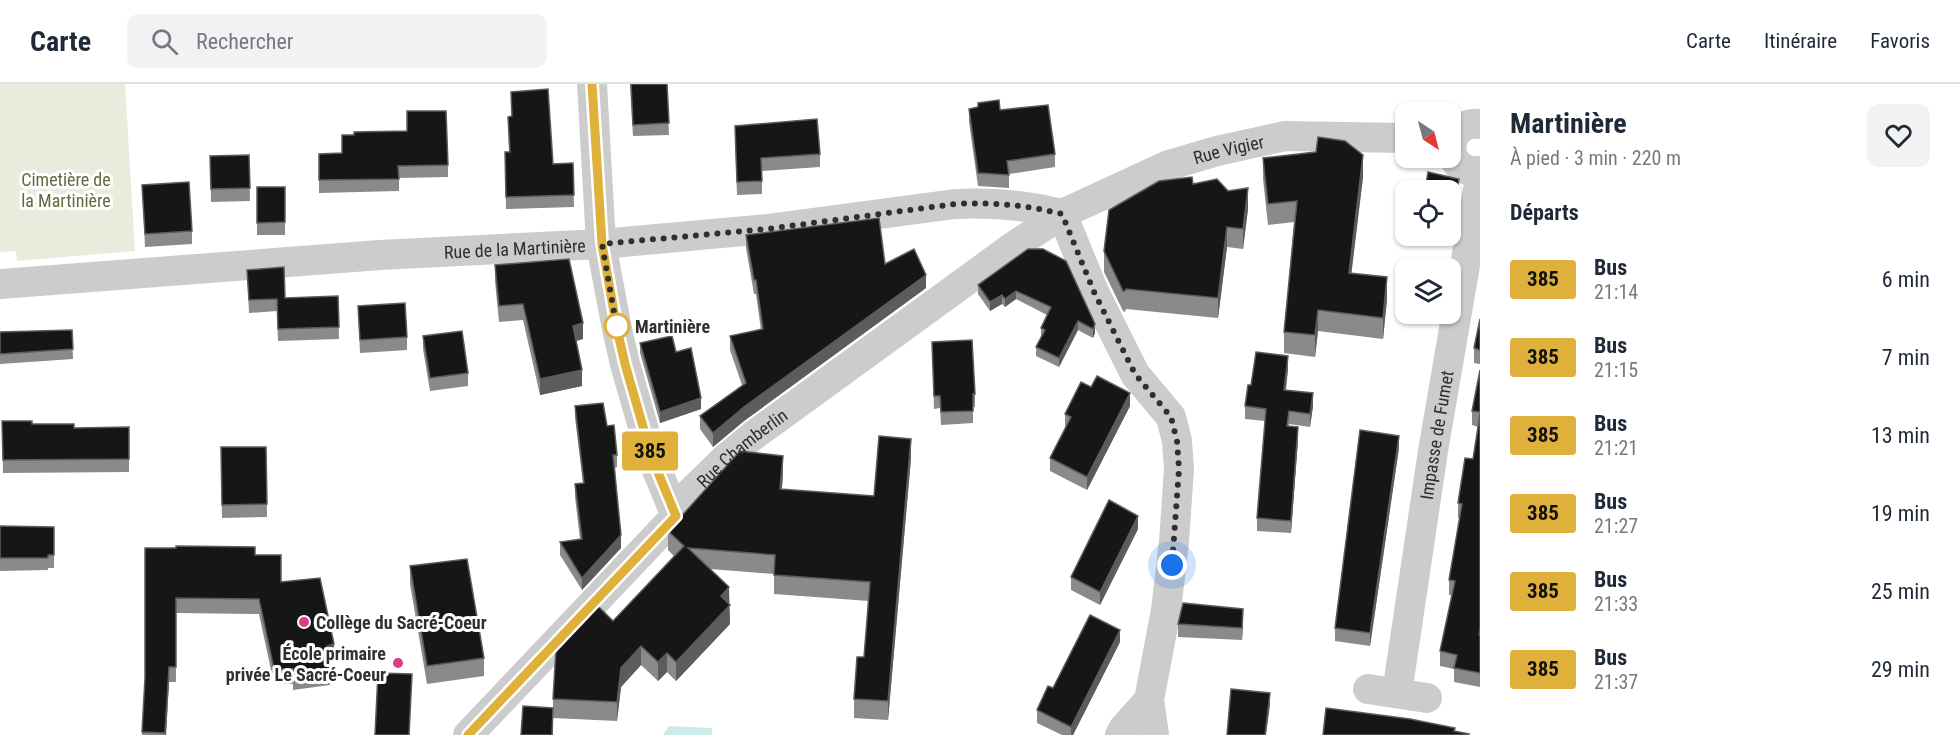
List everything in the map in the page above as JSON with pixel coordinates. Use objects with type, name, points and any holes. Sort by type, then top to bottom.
[{"type":"street","points":[[592,84],[602,244],[625,364],[652,458],[676,516]]},
{"type":"street","points":[[1461,128],[1469,124],[1480,124]]},
{"type":"street","name":"Rue Vigier","points":[[1062,214],[1166,166],[1217,151],[1285,136],[1395,138]]},
{"type":"street","points":[[1461,166],[1467,170],[1480,171]]},
{"type":"street","name":"Impasse de Fumet","points":[[1397,693],[1433,451],[1480,178]]},
{"type":"street","name":"Rue de la Martinière","points":[[0,284],[380,255],[602,244],[767,229],[985,202],[1036,207],[1062,214]]},
{"type":"street","points":[[1062,214],[1094,292],[1135,374],[1171,417],[1177,441],[1179,469],[1174,542],[1166,610],[1149,700],[1154,735]]},
{"type":"street","name":"Rue Chamberlin","points":[[468,735],[676,516],[687,496],[726,458],[754,435],[1014,246],[1062,214]]},
{"type":"street","points":[[1368,689],[1427,698]]},
{"type":"street","points":[[1120,735],[1149,700]]},
{"type":"green space","name":"Cimetière de la Martinière","points":[[0,84],[125,84],[135,251],[17,261],[16,251],[0,252]]},
{"type":"water","points":[[669,726],[712,728],[712,735],[663,735]]},
{"type":"building","points":[[631,84],[667,84],[669,123],[633,125]]},
{"type":"building","points":[[548,89],[553,164],[573,163],[574,195],[506,197],[505,152],[510,152],[508,117],[512,116],[511,92]]},
{"type":"building","points":[[999,100],[1000,110],[1048,105],[1055,154],[1007,161],[1009,175],[978,173],[969,109],[978,107],[978,103]]},
{"type":"building","points":[[407,111],[446,111],[448,165],[398,166],[399,179],[319,180],[319,154],[342,153],[342,135],[354,135],[354,132],[407,131]]},
{"type":"building","points":[[817,119],[820,154],[761,158],[762,181],[737,182],[735,126]]},
{"type":"building","points":[[1318,137],[1345,141],[1363,155],[1349,273],[1387,277],[1383,318],[1318,310],[1315,335],[1284,332],[1297,201],[1268,204],[1263,158],[1316,152]]},
{"type":"building","points":[[249,155],[250,188],[211,189],[210,156]]},
{"type":"building","points":[[1428,172],[1459,179],[1459,180],[1427,180]]},
{"type":"building","points":[[1192,177],[1193,184],[1217,179],[1228,191],[1248,188],[1243,229],[1227,227],[1218,298],[1126,289],[1123,291],[1104,251],[1109,210],[1159,181]]},
{"type":"building","points":[[189,182],[192,231],[145,234],[142,185]]},
{"type":"building","points":[[257,187],[285,187],[285,222],[257,223]]},
{"type":"building","points":[[879,218],[885,264],[914,249],[926,275],[744,407],[713,433],[700,416],[746,383],[730,336],[763,329],[756,280],[754,280],[746,235]]},
{"type":"building","points":[[1028,249],[1043,249],[1066,261],[1095,324],[1093,329],[1078,321],[1059,358],[1036,347],[1045,330],[1041,328],[1051,307],[1016,291],[1005,299],[1002,295],[990,302],[978,285]]},
{"type":"building","points":[[569,259],[583,323],[573,326],[582,370],[540,379],[523,304],[499,306],[495,265]]},
{"type":"building","points":[[284,267],[285,298],[338,296],[339,327],[278,329],[277,299],[249,300],[247,270]]},
{"type":"building","points":[[405,303],[407,337],[360,340],[358,306]]},
{"type":"building","points":[[1480,319],[1480,350],[1474,348]]},
{"type":"building","points":[[72,330],[73,349],[0,354],[0,332]]},
{"type":"building","points":[[462,331],[468,373],[430,378],[423,336]]},
{"type":"building","points":[[672,336],[676,352],[691,348],[701,398],[660,412],[640,343]]},
{"type":"building","points":[[972,340],[975,394],[973,394],[973,411],[941,412],[940,396],[934,396],[932,342]]},
{"type":"building","points":[[1256,352],[1288,356],[1284,390],[1313,393],[1310,414],[1289,411],[1287,426],[1298,427],[1291,521],[1257,518],[1266,409],[1245,406]]},
{"type":"building","points":[[1480,370],[1480,412],[1472,411]]},
{"type":"building","points":[[1097,376],[1130,393],[1087,477],[1050,458],[1071,417],[1065,414],[1081,382],[1091,387]]},
{"type":"building","points":[[603,403],[607,426],[614,425],[617,455],[613,455],[621,535],[582,578],[560,542],[582,539],[575,484],[584,483],[575,406]]},
{"type":"building","points":[[1480,414],[1480,673],[1454,668],[1457,655],[1440,651],[1455,581],[1449,580],[1462,504],[1458,503],[1465,458],[1473,459]]},
{"type":"building","points":[[2,421],[74,424],[74,428],[129,427],[129,459],[3,460]]},
{"type":"building","points":[[1360,430],[1399,436],[1370,633],[1335,628]]},
{"type":"building","points":[[879,436],[911,439],[888,701],[854,699],[857,657],[864,657],[870,582],[774,575],[775,555],[688,548],[729,587],[721,596],[730,605],[676,662],[667,653],[658,662],[641,646],[621,668],[617,702],[553,699],[556,649],[597,605],[613,621],[684,546],[668,531],[740,451],[783,456],[780,489],[874,496]]},
{"type":"building","points":[[221,447],[266,447],[267,504],[222,505]]},
{"type":"building","points":[[1109,500],[1138,516],[1100,592],[1071,577]]},
{"type":"building","points":[[0,526],[54,527],[54,555],[48,555],[48,558],[0,558]]},
{"type":"building","points":[[176,546],[255,547],[255,555],[281,555],[281,582],[320,578],[334,644],[327,646],[330,670],[293,675],[293,669],[274,669],[259,599],[176,598],[176,667],[169,667],[165,733],[142,732],[145,678],[145,548],[176,548]]},
{"type":"building","points":[[467,559],[484,658],[427,666],[410,566]]},
{"type":"building","points":[[1183,603],[1243,609],[1242,628],[1178,624]]},
{"type":"building","points":[[1090,615],[1120,630],[1071,727],[1037,710],[1048,686],[1053,688]]},
{"type":"building","points":[[378,673],[412,674],[409,735],[375,735]]},
{"type":"building","points":[[1231,689],[1270,693],[1265,735],[1227,735]]},
{"type":"building","points":[[523,706],[553,708],[552,735],[521,735]]},
{"type":"building","points":[[1326,708],[1410,719],[1455,728],[1454,731],[1469,734],[1323,735]]},
{"type":"bus line","name":"385","points":[[468,735],[676,516],[652,458],[617,329],[602,244],[592,84]]},
{"type":"place","name":"Martinière","points":[[617,326]]},
{"type":"place","name":"Collège du Sacré-Coeur","points":[[304,622]]},
{"type":"place","name":"École primaire privée Le Sacré-Coeur","points":[[398,663]]},
{"type":"route","points":[[617,326],[617,329],[602,244],[767,229],[985,202],[1036,207],[1062,214],[1094,292],[1135,374],[1171,417],[1177,441],[1179,469],[1172,565]]}]
